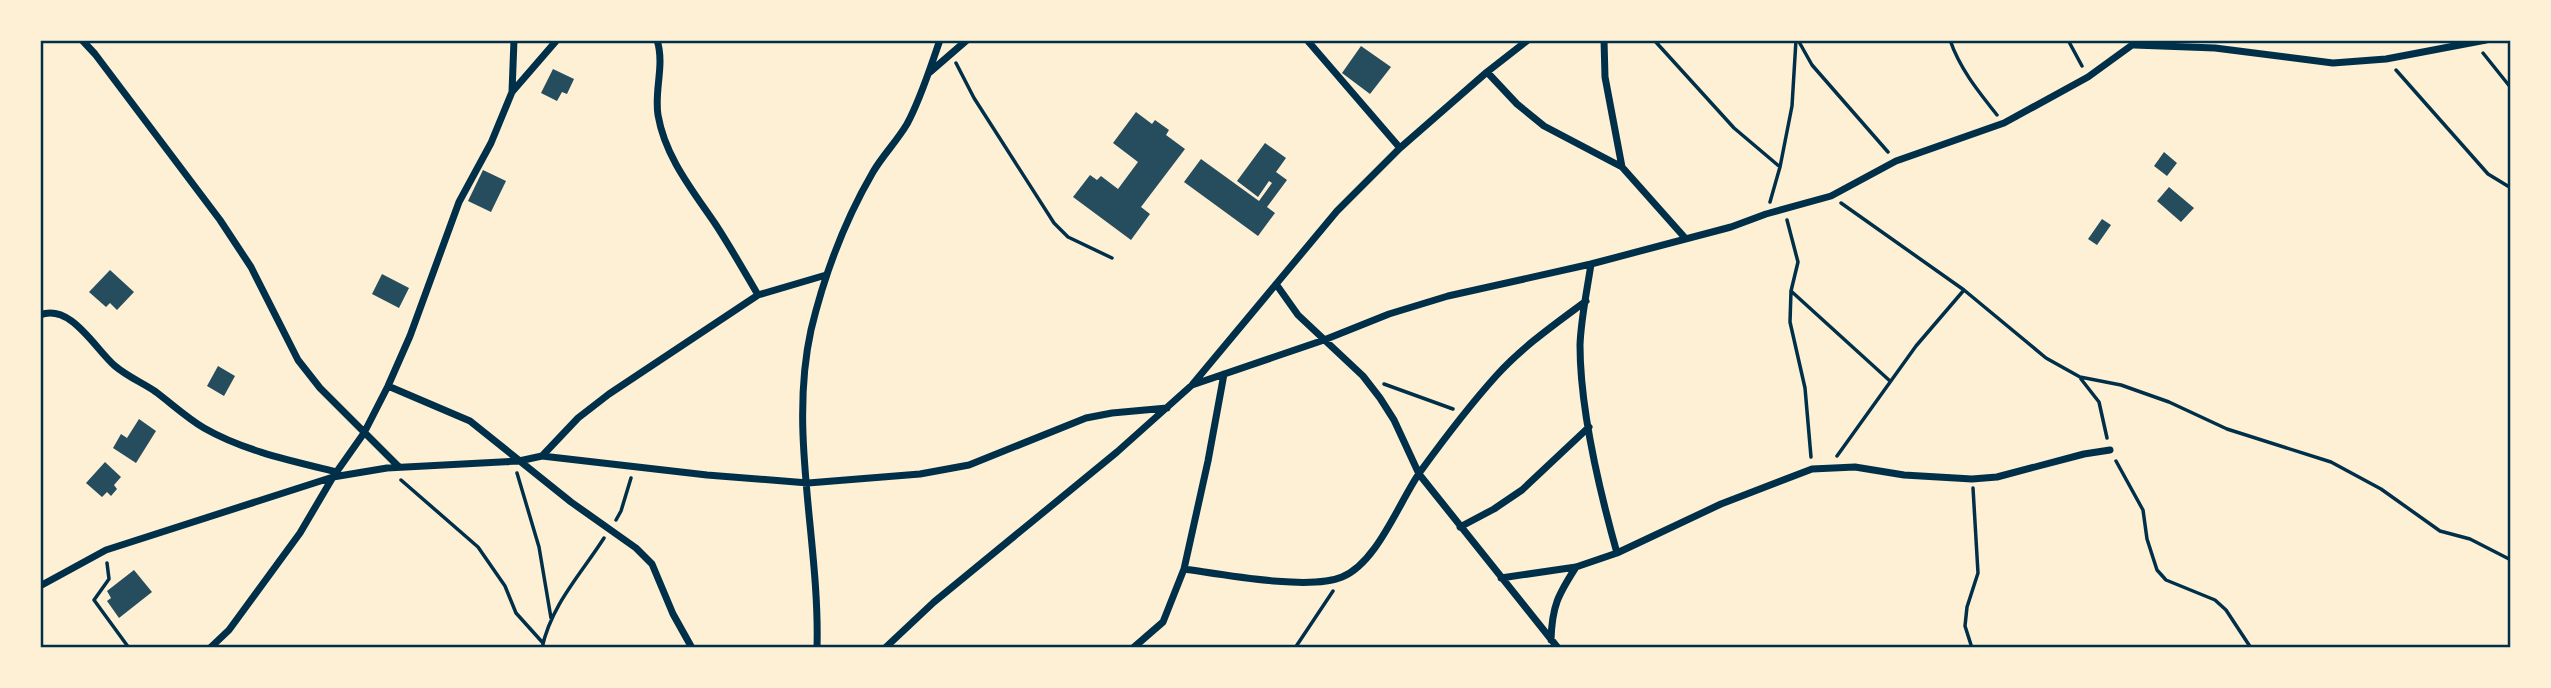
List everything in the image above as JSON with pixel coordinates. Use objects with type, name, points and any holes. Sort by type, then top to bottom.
[{"type":"street","points":[[82,40],[220,220],[251,267],[298,360],[320,388],[399,467]]},
{"type":"street","points":[[512,92],[514,40]]},
{"type":"street","points":[[209,648],[229,630],[300,533],[364,433],[388,386],[432,281],[459,202],[491,143],[512,92],[556,40]]},
{"type":"street","points":[[657,40],[661,52],[658,114],[664,136],[692,192],[735,255],[758,295]]},
{"type":"street","points":[[817,648],[818,617],[802,387],[811,331],[826,275],[849,220],[873,171],[906,124],[940,40]]},
{"type":"street","points":[[928,73],[967,40]]},
{"type":"street","points":[[1307,40],[1400,148]]},
{"type":"street","points":[[885,648],[934,602],[1074,488],[1192,385],[1337,211],[1400,148],[1528,40]]},
{"type":"street","points":[[1604,40],[1605,77],[1622,167]]},
{"type":"street","points":[[1192,385],[1448,296],[1591,264],[1686,239],[1831,195],[1896,161],[2004,123],[2088,77],[2136,43],[2214,48],[2333,63],[2386,59],[2486,40]]},
{"type":"street","points":[[1487,72],[1517,104],[1544,126],[1622,167],[1686,239]]},
{"type":"street","points":[[1591,264],[1580,345],[1589,428],[1600,493],[1617,553]]},
{"type":"street","points":[[542,456],[578,418],[610,394],[758,295],[826,275]]},
{"type":"street","points":[[1276,284],[1298,315],[1363,376],[1380,398],[1419,474],[1554,645]]},
{"type":"street","points":[[1184,569],[1264,580],[1317,581],[1342,577],[1363,562],[1419,474],[1498,374],[1543,333],[1586,301]]},
{"type":"street","points":[[40,315],[54,312],[72,321],[118,368],[154,390],[204,428],[251,449],[335,475]]},
{"type":"street","points":[[1133,648],[1163,622],[1184,569],[1224,374]]},
{"type":"street","points":[[388,386],[470,421],[517,461],[636,548],[652,564],[673,614],[692,648]]},
{"type":"street","points":[[40,586],[106,550],[335,475],[399,467],[517,461],[542,456],[808,483],[920,474],[970,466],[1086,418],[1167,408]]},
{"type":"street","points":[[1460,527],[1522,490],[1589,428]]},
{"type":"street","points":[[1501,578],[1576,567],[1617,553],[1721,504],[1812,469],[1830,467],[1972,479],[1997,477],[2066,458],[2110,450]]},
{"type":"street","points":[[1554,645],[1552,611],[1576,567]]},
{"type":"path","points":[[1654,40],[1734,128],[1780,167]]},
{"type":"path","points":[[1766,214],[1780,167],[1792,106],[1797,40]]},
{"type":"path","points":[[1797,40],[1812,65],[1896,161]]},
{"type":"path","points":[[1950,40],[1956,58],[1972,83],[2004,123]]},
{"type":"path","points":[[2068,40],[2088,77]]},
{"type":"path","points":[[2475,43],[2511,88]]},
{"type":"path","points":[[952,54],[974,98],[1054,223],[1068,237],[1112,258]]},
{"type":"path","points":[[2386,59],[2488,174],[2511,188]]},
{"type":"path","points":[[1831,195],[1964,290],[2046,358],[2080,377],[2121,385],[2169,402],[2227,429],[2331,462],[2381,489],[2440,531],[2477,542],[2511,560]]},
{"type":"path","points":[[1783,209],[1798,262],[1791,291],[1790,322],[1805,388],[1812,469]]},
{"type":"path","points":[[1830,467],[1916,346],[1964,290]]},
{"type":"path","points":[[1791,291],[1890,381]]},
{"type":"path","points":[[1363,376],[1465,414]]},
{"type":"path","points":[[2080,377],[2099,402],[2110,450],[2143,510],[2147,539],[2157,570],[2166,580],[2215,600],[2226,610],[2252,648]]},
{"type":"path","points":[[517,461],[539,547],[551,618]]},
{"type":"path","points":[[542,645],[551,618],[621,512],[634,466]]},
{"type":"path","points":[[387,468],[478,547],[496,571],[516,613],[542,645]]},
{"type":"path","points":[[1972,479],[1978,573],[1967,607],[1965,626],[1972,648]]},
{"type":"path","points":[[106,550],[109,579],[94,600],[129,648]]},
{"type":"path","points":[[1295,648],[1342,577]]},
{"type":"building","points":[[1361,46],[1391,67],[1370,94],[1342,73]]},
{"type":"building","points":[[553,69],[574,79],[567,94],[562,92],[557,101],[541,93]]},
{"type":"building","points":[[1136,112],[1152,124],[1155,120],[1169,130],[1166,135],[1185,149],[1141,207],[1150,214],[1131,240],[1073,197],[1090,175],[1097,180],[1101,176],[1118,189],[1138,162],[1113,143]]},
{"type":"building","points":[[1265,143],[1286,158],[1276,172],[1287,180],[1267,207],[1275,213],[1258,236],[1184,182],[1201,159],[1259,201],[1272,183],[1269,181],[1258,197],[1237,181]]},
{"type":"building","points":[[2164,152],[2177,163],[2167,176],[2154,166]]},
{"type":"building","points":[[483,170],[506,181],[491,212],[468,201]]},
{"type":"building","points":[[2169,187],[2194,208],[2181,222],[2157,201]]},
{"type":"building","points":[[2102,219],[2111,225],[2097,245],[2088,239]]},
{"type":"building","points":[[110,270],[134,292],[117,310],[110,303],[106,307],[89,292]]},
{"type":"building","points":[[382,274],[409,288],[399,308],[372,294]]},
{"type":"building","points":[[218,366],[235,376],[224,396],[207,386]]},
{"type":"building","points":[[139,419],[156,431],[136,463],[113,448],[121,434],[127,438]]},
{"type":"building","points":[[105,462],[121,477],[114,485],[117,489],[111,496],[107,492],[102,497],[86,483]]},
{"type":"building","points":[[134,570],[152,592],[119,618],[107,601],[111,598],[107,591]]}]
